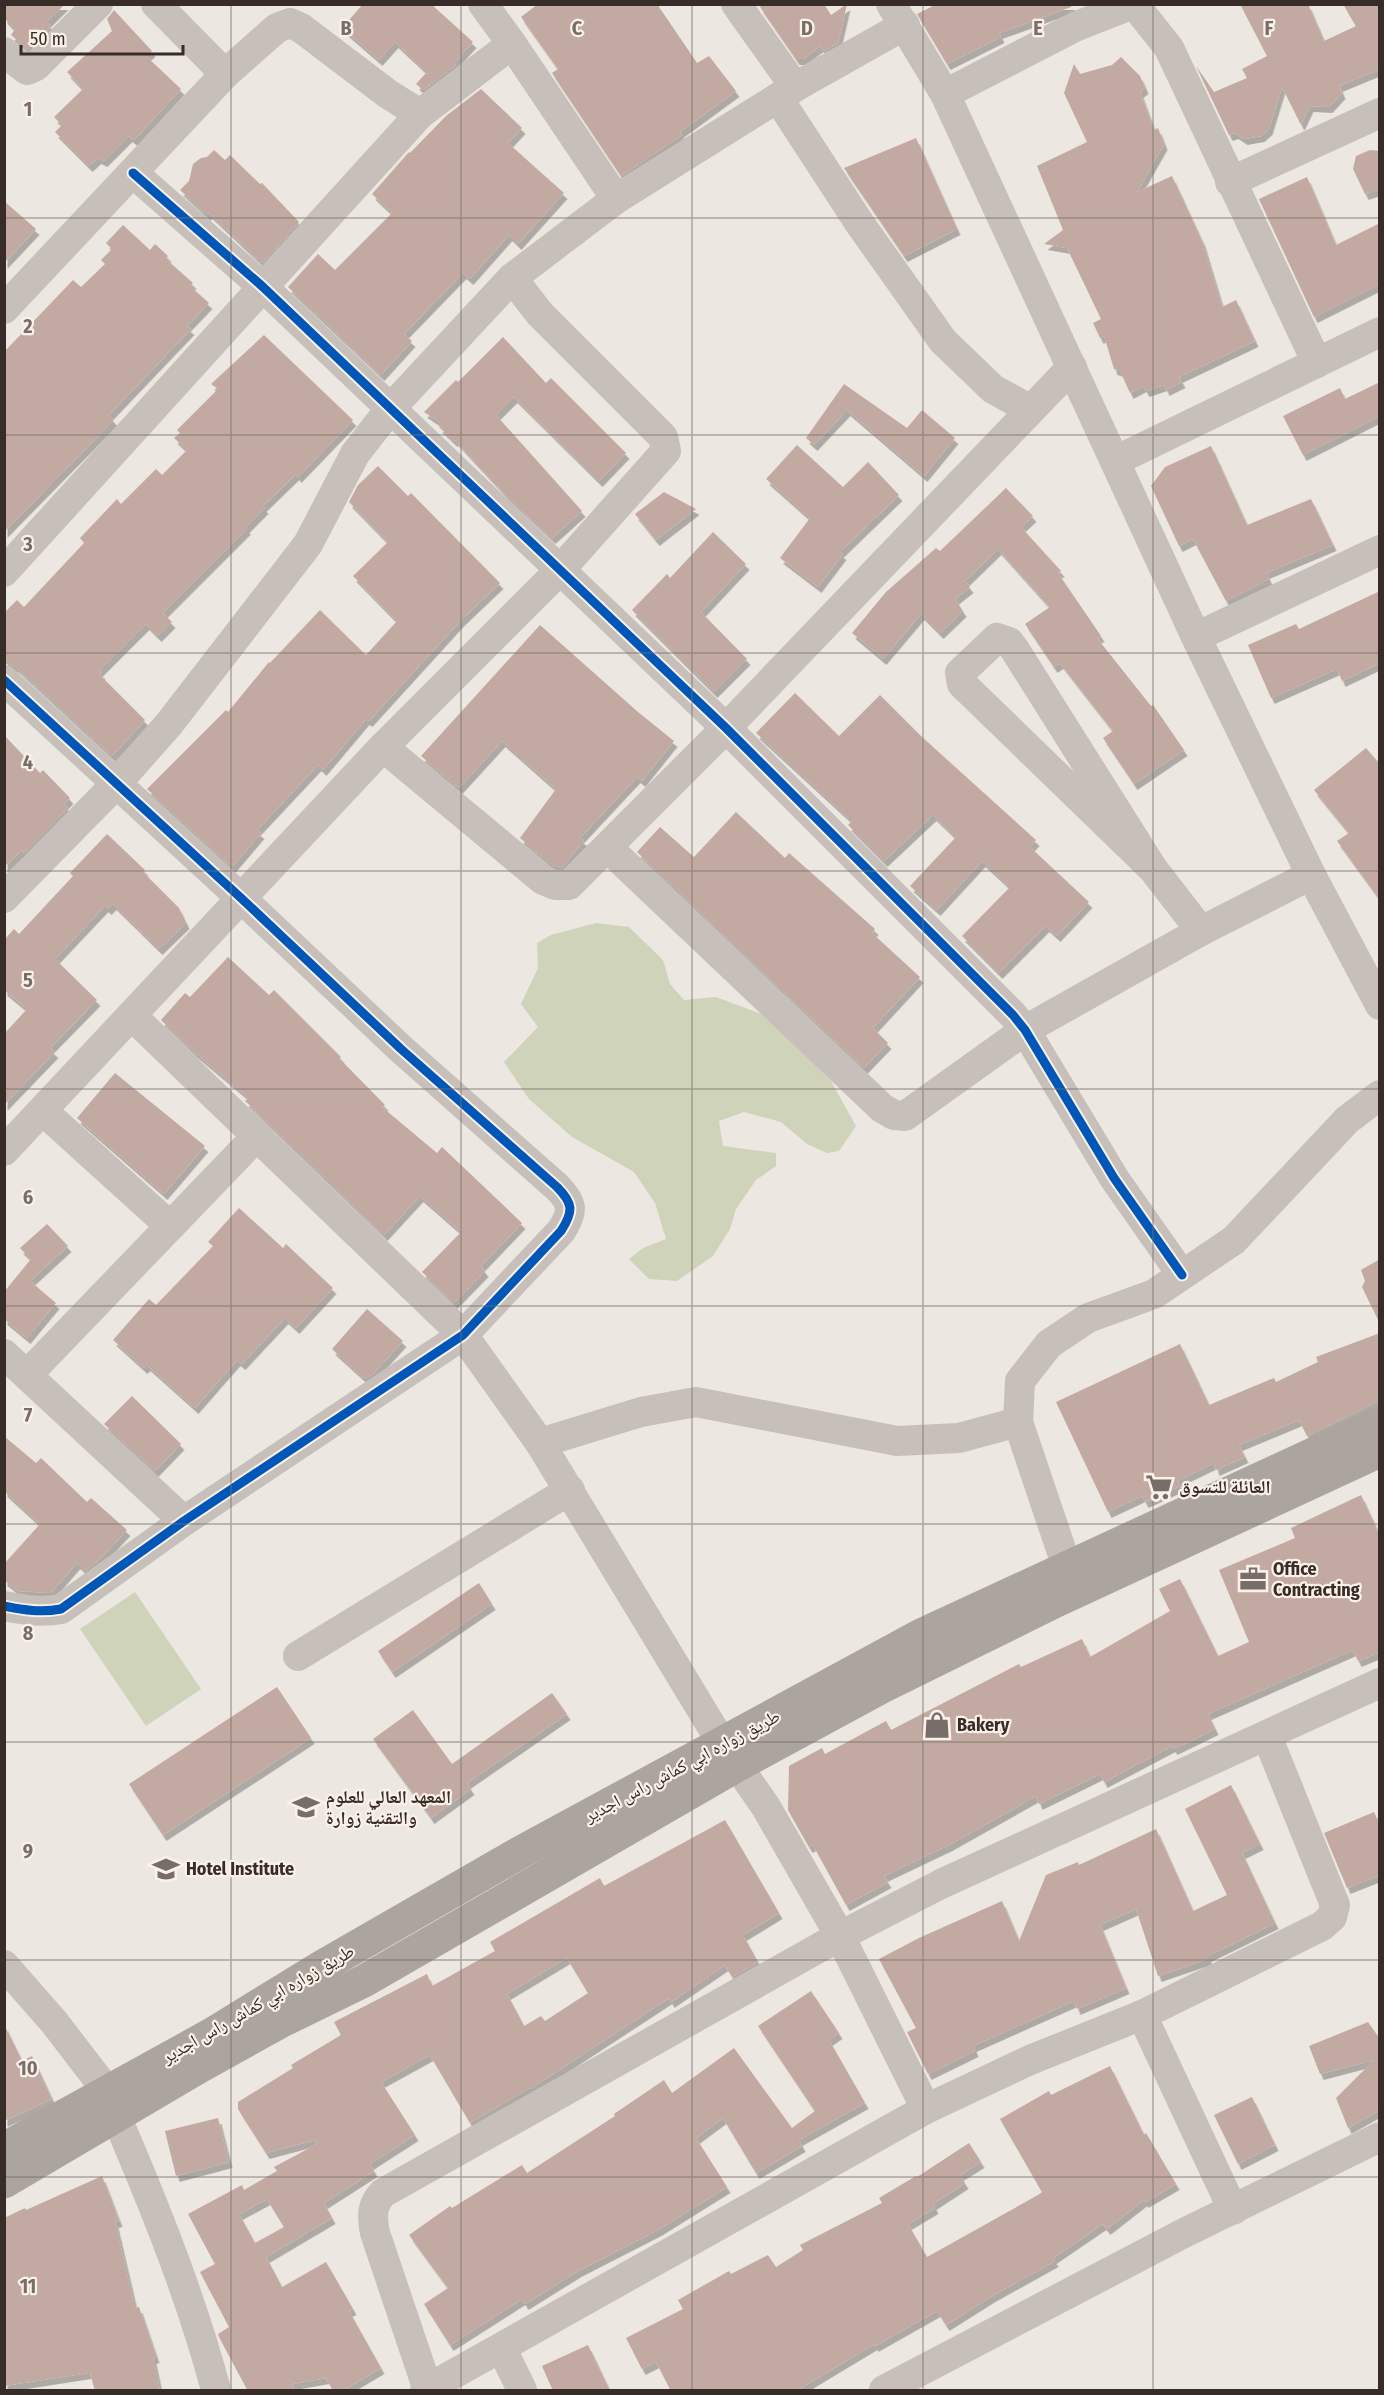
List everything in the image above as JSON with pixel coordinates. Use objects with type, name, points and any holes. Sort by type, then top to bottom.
[{"type":"main road","name":"طريق زواره ابي كماش راس اجدير","points":[[4,2149],[111,2103],[212,2034],[321,1967],[521,1852],[730,1755],[921,1635],[1067,1567],[1379,1446]]},
{"type":"main road","points":[[730,1755],[882,1687],[987,1634],[1379,1446]]},
{"type":"main road","points":[[4,2182],[111,2103]]},
{"type":"street","points":[[4,52],[27,70],[36,66],[98,4]]},
{"type":"street","points":[[156,4],[225,74]]},
{"type":"street","points":[[483,4],[616,199]]},
{"type":"street","points":[[736,4],[860,224],[943,341],[993,389],[1029,410]]},
{"type":"street","points":[[945,94],[1077,26],[1134,4],[1169,48],[1317,363]]},
{"type":"street","points":[[4,898],[116,784],[169,724],[308,544],[355,454],[390,409],[512,278],[616,199],[787,93],[898,15],[945,94],[1197,637],[1311,876],[1380,1005]]},
{"type":"street","points":[[4,309],[225,74],[277,28],[290,23],[301,28],[388,94],[420,114]]},
{"type":"street","points":[[4,572],[420,114],[512,44]]},
{"type":"street","points":[[1230,182],[1380,112]]},
{"type":"street","points":[[133,173],[263,286],[560,570],[726,729],[1013,1015],[1025,1030],[1114,1178],[1182,1275]]},
{"type":"street","points":[[4,1151],[383,747],[560,570],[666,451],[663,437],[540,314],[512,278]]},
{"type":"street","points":[[1115,461],[1380,332]]},
{"type":"street","points":[[383,747],[543,880],[555,885],[569,885],[726,729],[1072,367]]},
{"type":"street","points":[[1197,637],[1380,550]]},
{"type":"street","points":[[1153,869],[962,684],[960,673],[997,638],[1009,642],[1015,650],[1153,869],[1201,931]]},
{"type":"street","points":[[4,680],[401,1049],[569,1199],[570,1211],[568,1220],[561,1231],[463,1335],[184,1521],[61,1609],[30,1612],[4,1606]]},
{"type":"street","points":[[608,848],[882,1108],[894,1115],[904,1116],[1025,1030],[1201,931],[1311,876]]},
{"type":"street","points":[[132,1016],[463,1335],[540,1443],[730,1755],[766,1807],[840,1936],[926,2109]]},
{"type":"street","points":[[1067,1567],[1018,1422],[1020,1381],[1049,1344],[1088,1318],[1154,1294],[1234,1240],[1347,1120],[1380,1095]]},
{"type":"street","points":[[43,1110],[170,1226]]},
{"type":"street","points":[[27,1375],[256,1136]]},
{"type":"street","points":[[4,1354],[184,1521]]},
{"type":"street","points":[[540,1443],[641,1412],[696,1402],[897,1441],[959,1438],[1018,1422]]},
{"type":"street","points":[[298,1656],[570,1490]]},
{"type":"street","points":[[1267,1736],[1335,1905],[1332,1917],[1322,1926],[1142,2015],[1030,2060],[926,2109],[427,2390],[375,2233],[373,2214],[376,2200],[398,2183],[840,1936],[952,1880],[1380,1683]]},
{"type":"street","points":[[4,1965],[54,2022],[111,2103],[184,2287],[216,2391]]},
{"type":"street","points":[[1142,2015],[1233,2210]]},
{"type":"street","points":[[884,2391],[1233,2210],[1380,2137]]},
{"type":"street","points":[[502,2349],[522,2391]]},
{"type":"green space","points":[[596,923],[629,927],[663,960],[670,984],[684,1000],[716,997],[772,1018],[831,1081],[856,1126],[839,1151],[827,1153],[807,1144],[781,1122],[744,1112],[719,1121],[723,1146],[776,1153],[776,1166],[756,1180],[736,1209],[730,1229],[713,1256],[677,1281],[649,1279],[629,1259],[643,1248],[666,1239],[655,1203],[634,1172],[572,1137],[529,1099],[504,1062],[538,1027],[521,1004],[538,968],[537,943],[551,935]]},
{"type":"green space","points":[[135,1592],[201,1689],[146,1726],[80,1629]]},
{"type":"building","points":[[4,4],[65,4],[47,22],[51,27],[28,49],[11,35],[15,29],[4,18]]},
{"type":"building","points":[[363,4],[431,4],[473,42],[454,63],[456,65],[423,90],[416,84],[427,72],[395,42],[379,60],[342,28]]},
{"type":"building","points":[[538,4],[657,4],[697,63],[709,56],[736,91],[680,132],[682,135],[621,176],[552,73],[558,69],[521,17]]},
{"type":"building","points":[[764,4],[824,4],[831,15],[847,4],[838,43],[824,51],[820,46],[803,59],[796,59],[760,7]]},
{"type":"building","points":[[937,4],[1071,4],[1071,7],[999,33],[1001,37],[947,64],[917,14]]},
{"type":"building","points":[[1240,4],[1308,4],[1324,41],[1356,26],[1343,4],[1380,4],[1380,69],[1339,86],[1342,93],[1329,107],[1310,106],[1301,125],[1282,87],[1269,129],[1261,136],[1244,139],[1235,133],[1229,135],[1196,66],[1214,92],[1247,78],[1242,69],[1267,56]]},
{"type":"building","points":[[114,10],[152,51],[146,56],[181,89],[134,140],[129,136],[104,161],[98,158],[89,166],[55,132],[62,125],[54,117],[83,89],[67,72],[112,31],[107,19]]},
{"type":"building","points":[[1121,57],[1140,76],[1145,88],[1140,92],[1154,130],[1158,128],[1164,144],[1137,192],[1172,176],[1202,241],[1222,307],[1236,300],[1255,341],[1179,377],[1182,382],[1166,390],[1164,385],[1146,391],[1143,386],[1130,393],[1120,371],[1114,369],[1104,336],[1100,338],[1093,323],[1101,319],[1067,248],[1044,244],[1063,230],[1037,166],[1087,142],[1064,93],[1074,64],[1080,74],[1112,65]]},
{"type":"building","points":[[481,89],[522,128],[508,143],[564,193],[518,244],[509,235],[470,279],[463,273],[404,334],[412,341],[381,375],[288,287],[318,254],[335,270],[392,213],[372,194],[409,152],[446,116]]},
{"type":"building","points":[[916,138],[957,229],[904,256],[844,168]]},
{"type":"building","points":[[214,150],[225,160],[230,155],[260,184],[262,183],[299,222],[262,263],[209,213],[207,215],[180,190],[189,181],[193,164],[207,157]]},
{"type":"building","points":[[1370,150],[1380,151],[1380,189],[1365,194],[1353,169],[1356,156]]},
{"type":"building","points":[[1307,177],[1336,245],[1380,223],[1380,284],[1314,317],[1259,199]]},
{"type":"building","points":[[4,201],[36,229],[4,263]]},
{"type":"building","points":[[123,225],[150,250],[155,244],[168,256],[166,259],[193,283],[190,286],[209,303],[187,326],[191,329],[109,415],[114,420],[4,532],[4,352],[73,280],[81,287],[105,264],[101,260],[112,249],[106,243]]},
{"type":"building","points":[[264,335],[353,420],[298,477],[296,474],[263,506],[265,508],[246,527],[247,529],[163,613],[172,622],[158,636],[146,624],[99,671],[102,673],[100,675],[145,720],[112,756],[16,667],[4,663],[4,613],[17,600],[24,607],[84,543],[80,538],[117,499],[121,504],[156,469],[162,475],[187,450],[174,438],[180,433],[177,430],[218,389],[211,384]]},
{"type":"building","points":[[503,337],[546,383],[551,378],[626,453],[599,481],[514,397],[496,415],[582,511],[552,538],[506,495],[455,440],[439,427],[442,424],[424,412]]},
{"type":"building","points":[[1380,382],[1380,416],[1303,455],[1283,416],[1340,388],[1345,399]]},
{"type":"building","points":[[844,384],[907,428],[922,410],[955,438],[924,476],[847,410],[814,445],[806,438]]},
{"type":"building","points":[[797,445],[843,487],[868,462],[899,495],[840,552],[843,554],[818,587],[780,558],[810,518],[766,479]]},
{"type":"building","points":[[1211,446],[1247,525],[1311,499],[1333,545],[1266,573],[1269,579],[1226,601],[1193,539],[1179,546],[1151,486],[1165,467]]},
{"type":"building","points":[[378,466],[408,496],[411,493],[500,583],[461,620],[369,721],[366,719],[323,770],[318,765],[257,830],[261,833],[232,867],[147,789],[226,710],[228,712],[269,662],[320,610],[366,655],[397,621],[353,576],[388,542],[349,502],[358,485]]},
{"type":"building","points":[[1006,488],[1033,516],[1021,527],[1061,571],[1058,573],[1101,636],[1097,638],[1151,706],[1153,705],[1184,750],[1134,784],[1103,738],[1113,731],[1060,663],[1054,667],[1025,624],[1050,607],[998,549],[965,581],[970,587],[955,599],[963,611],[940,633],[921,614],[883,659],[852,633],[886,592],[936,548],[940,551]]},
{"type":"building","points":[[664,492],[696,509],[656,540],[635,514]]},
{"type":"building","points":[[713,532],[746,564],[701,612],[747,659],[714,692],[632,610],[667,574],[670,578]]},
{"type":"building","points":[[1380,591],[1380,663],[1342,681],[1337,669],[1271,698],[1248,645],[1296,624],[1299,629]]},
{"type":"building","points":[[540,625],[674,741],[642,781],[637,777],[580,838],[584,840],[562,868],[552,865],[520,838],[556,789],[502,741],[459,788],[421,756]]},
{"type":"building","points":[[795,693],[839,736],[880,695],[921,736],[1036,840],[1030,847],[1089,902],[1057,936],[1046,926],[999,973],[962,936],[1010,887],[982,861],[937,910],[910,886],[956,837],[933,815],[884,861],[848,825],[852,821],[756,733]]},
{"type":"building","points":[[4,735],[40,773],[43,770],[70,798],[64,804],[68,807],[59,817],[24,853],[22,850],[4,867]]},
{"type":"building","points":[[1366,748],[1380,764],[1380,900],[1337,841],[1349,833],[1314,790]]},
{"type":"building","points":[[736,812],[785,858],[789,853],[875,929],[872,933],[920,977],[873,1028],[888,1043],[864,1068],[637,852],[660,827],[694,857]]},
{"type":"building","points":[[107,834],[145,870],[143,872],[179,908],[186,923],[159,949],[113,904],[108,909],[105,906],[55,959],[97,1000],[50,1048],[55,1052],[4,1105],[4,1034],[27,1009],[4,990],[4,940],[14,929],[19,934],[73,876],[70,873]]},
{"type":"building","points":[[228,957],[269,995],[274,990],[341,1057],[339,1058],[385,1105],[382,1107],[437,1153],[442,1147],[522,1223],[481,1266],[485,1271],[454,1303],[422,1272],[461,1232],[420,1196],[384,1235],[245,1101],[249,1098],[193,1051],[161,1020],[185,993],[190,997]]},
{"type":"building","points":[[115,1073],[205,1146],[164,1194],[77,1118]]},
{"type":"building","points":[[239,1208],[283,1248],[286,1244],[333,1288],[296,1328],[285,1318],[242,1364],[237,1360],[195,1408],[147,1365],[144,1368],[113,1340],[149,1299],[156,1305],[213,1246],[208,1242]]},
{"type":"building","points":[[47,1224],[68,1246],[30,1281],[56,1303],[27,1338],[4,1319],[4,1292],[31,1259],[20,1248]]},
{"type":"building","points":[[1380,1259],[1380,1324],[1362,1287],[1365,1281],[1361,1270]]},
{"type":"building","points":[[367,1309],[403,1341],[373,1374],[365,1379],[332,1349]]},
{"type":"building","points":[[1380,1333],[1380,1400],[1307,1436],[1299,1420],[1239,1445],[1245,1457],[1216,1470],[1214,1463],[1177,1481],[1180,1486],[1145,1502],[1142,1496],[1108,1512],[1056,1402],[1180,1344],[1209,1405],[1274,1378],[1276,1382],[1318,1362],[1316,1357]]},
{"type":"building","points":[[132,1396],[181,1444],[155,1471],[104,1424]]},
{"type":"building","points":[[4,1436],[36,1463],[41,1458],[87,1502],[91,1498],[127,1530],[99,1560],[85,1571],[77,1563],[51,1593],[18,1591],[4,1580],[4,1564],[40,1524],[4,1491]]},
{"type":"building","points":[[1361,1495],[1380,1536],[1380,1652],[1358,1661],[1353,1650],[1208,1714],[1215,1729],[1174,1749],[1172,1746],[1104,1782],[1100,1774],[1039,1804],[1036,1796],[949,1845],[884,1876],[888,1882],[846,1905],[813,1845],[809,1847],[788,1810],[789,1766],[822,1748],[825,1754],[886,1721],[891,1730],[1019,1664],[1021,1667],[1082,1639],[1090,1657],[1170,1611],[1159,1589],[1180,1579],[1218,1656],[1249,1642],[1219,1570],[1295,1538],[1291,1528]]},
{"type":"building","points":[[479,1583],[492,1604],[392,1672],[378,1651]]},
{"type":"building","points":[[277,1687],[311,1738],[163,1835],[129,1784]]},
{"type":"building","points":[[552,1693],[567,1714],[467,1783],[471,1789],[431,1818],[373,1739],[413,1710],[452,1764]]},
{"type":"building","points":[[1231,1785],[1260,1844],[1242,1853],[1275,1923],[1208,1956],[1208,1959],[1158,1976],[1136,1909],[1100,1925],[1126,1988],[1077,2009],[1074,2001],[973,2046],[975,2051],[928,2074],[907,2032],[916,2028],[879,1959],[919,1938],[1002,1901],[1019,1941],[1046,1875],[1078,1862],[1079,1865],[1156,1829],[1193,1911],[1227,1895],[1185,1809]]},
{"type":"building","points":[[1374,1812],[1380,1825],[1380,1875],[1347,1888],[1324,1833]]},
{"type":"building","points":[[725,1820],[779,1913],[743,1935],[758,1962],[732,1977],[725,1965],[671,2002],[669,1998],[530,2089],[470,2123],[430,2055],[381,2082],[415,2135],[370,2164],[374,2171],[324,2203],[332,2218],[266,2257],[282,2287],[326,2262],[353,2309],[349,2311],[381,2368],[342,2391],[333,2391],[326,2378],[292,2384],[295,2391],[248,2391],[219,2337],[218,2334],[229,2327],[200,2272],[215,2264],[188,2214],[242,2185],[244,2190],[277,2171],[274,2167],[317,2144],[315,2140],[266,2153],[238,2109],[238,2102],[293,2068],[291,2065],[341,2035],[334,2022],[427,1974],[432,1986],[495,1951],[490,1942],[600,1878],[604,1886]],"holes":[[[567,1958],[588,1993],[545,2021],[541,2016],[524,2026],[507,1994]],[[267,2199],[284,2227],[255,2243],[239,2214]]]},
{"type":"building","points":[[811,1991],[839,2033],[829,2040],[865,2103],[799,2140],[802,2146],[756,2173],[723,2118],[696,2138],[727,2187],[658,2230],[578,2271],[525,2304],[522,2299],[450,2345],[424,2304],[448,2288],[409,2235],[450,2206],[452,2208],[522,2165],[527,2173],[615,2116],[614,2114],[664,2080],[672,2093],[734,2048],[792,2128],[815,2111],[758,2026]]},
{"type":"building","points":[[1368,2022],[1380,2039],[1380,2110],[1348,2128],[1336,2098],[1374,2060],[1320,2074],[1309,2046]]},
{"type":"building","points":[[4,2024],[22,2061],[32,2056],[52,2099],[4,2121]]},
{"type":"building","points":[[1110,2066],[1144,2135],[1146,2133],[1176,2184],[1145,2202],[1144,2200],[1107,2229],[1103,2224],[1053,2258],[1055,2261],[946,2325],[937,2311],[875,2346],[874,2344],[796,2391],[671,2391],[656,2362],[642,2369],[626,2338],[683,2309],[678,2300],[729,2271],[731,2274],[768,2255],[776,2267],[803,2250],[800,2245],[882,2203],[879,2198],[917,2177],[969,2143],[981,2162],[960,2175],[965,2183],[933,2204],[935,2208],[908,2224],[927,2257],[1038,2195],[1042,2192],[1000,2119],[1049,2091],[1051,2095]]},
{"type":"building","points":[[1252,2097],[1275,2145],[1238,2164],[1214,2115]]},
{"type":"building","points":[[218,2118],[229,2162],[176,2176],[165,2131]]},
{"type":"building","points":[[102,2176],[119,2221],[115,2222],[135,2308],[139,2307],[156,2357],[153,2358],[160,2391],[95,2391],[90,2373],[4,2386],[4,2218]]},
{"type":"building","points":[[588,2345],[610,2391],[553,2391],[542,2366]]},
{"type":"cycle path","points":[[133,173],[263,287],[726,728],[1013,1015],[1025,1030],[1114,1178],[1182,1275]]},
{"type":"cycle path","points":[[4,680],[401,1049],[557,1187],[566,1198],[570,1208],[570,1213],[561,1231],[463,1335],[184,1521],[61,1609],[46,1611],[4,1606]]},
{"type":"place","name":"العائلة للتسوق","points":[[1159,1487]]},
{"type":"place","name":"Office Contracting","points":[[1253,1579]]},
{"type":"place","name":"Bakery","points":[[937,1725]]},
{"type":"place","name":"المعهد العالي للعلوم والتقنية زوارة","points":[[306,1807]]},
{"type":"place","name":"Hotel Institute","points":[[166,1869]]}]
